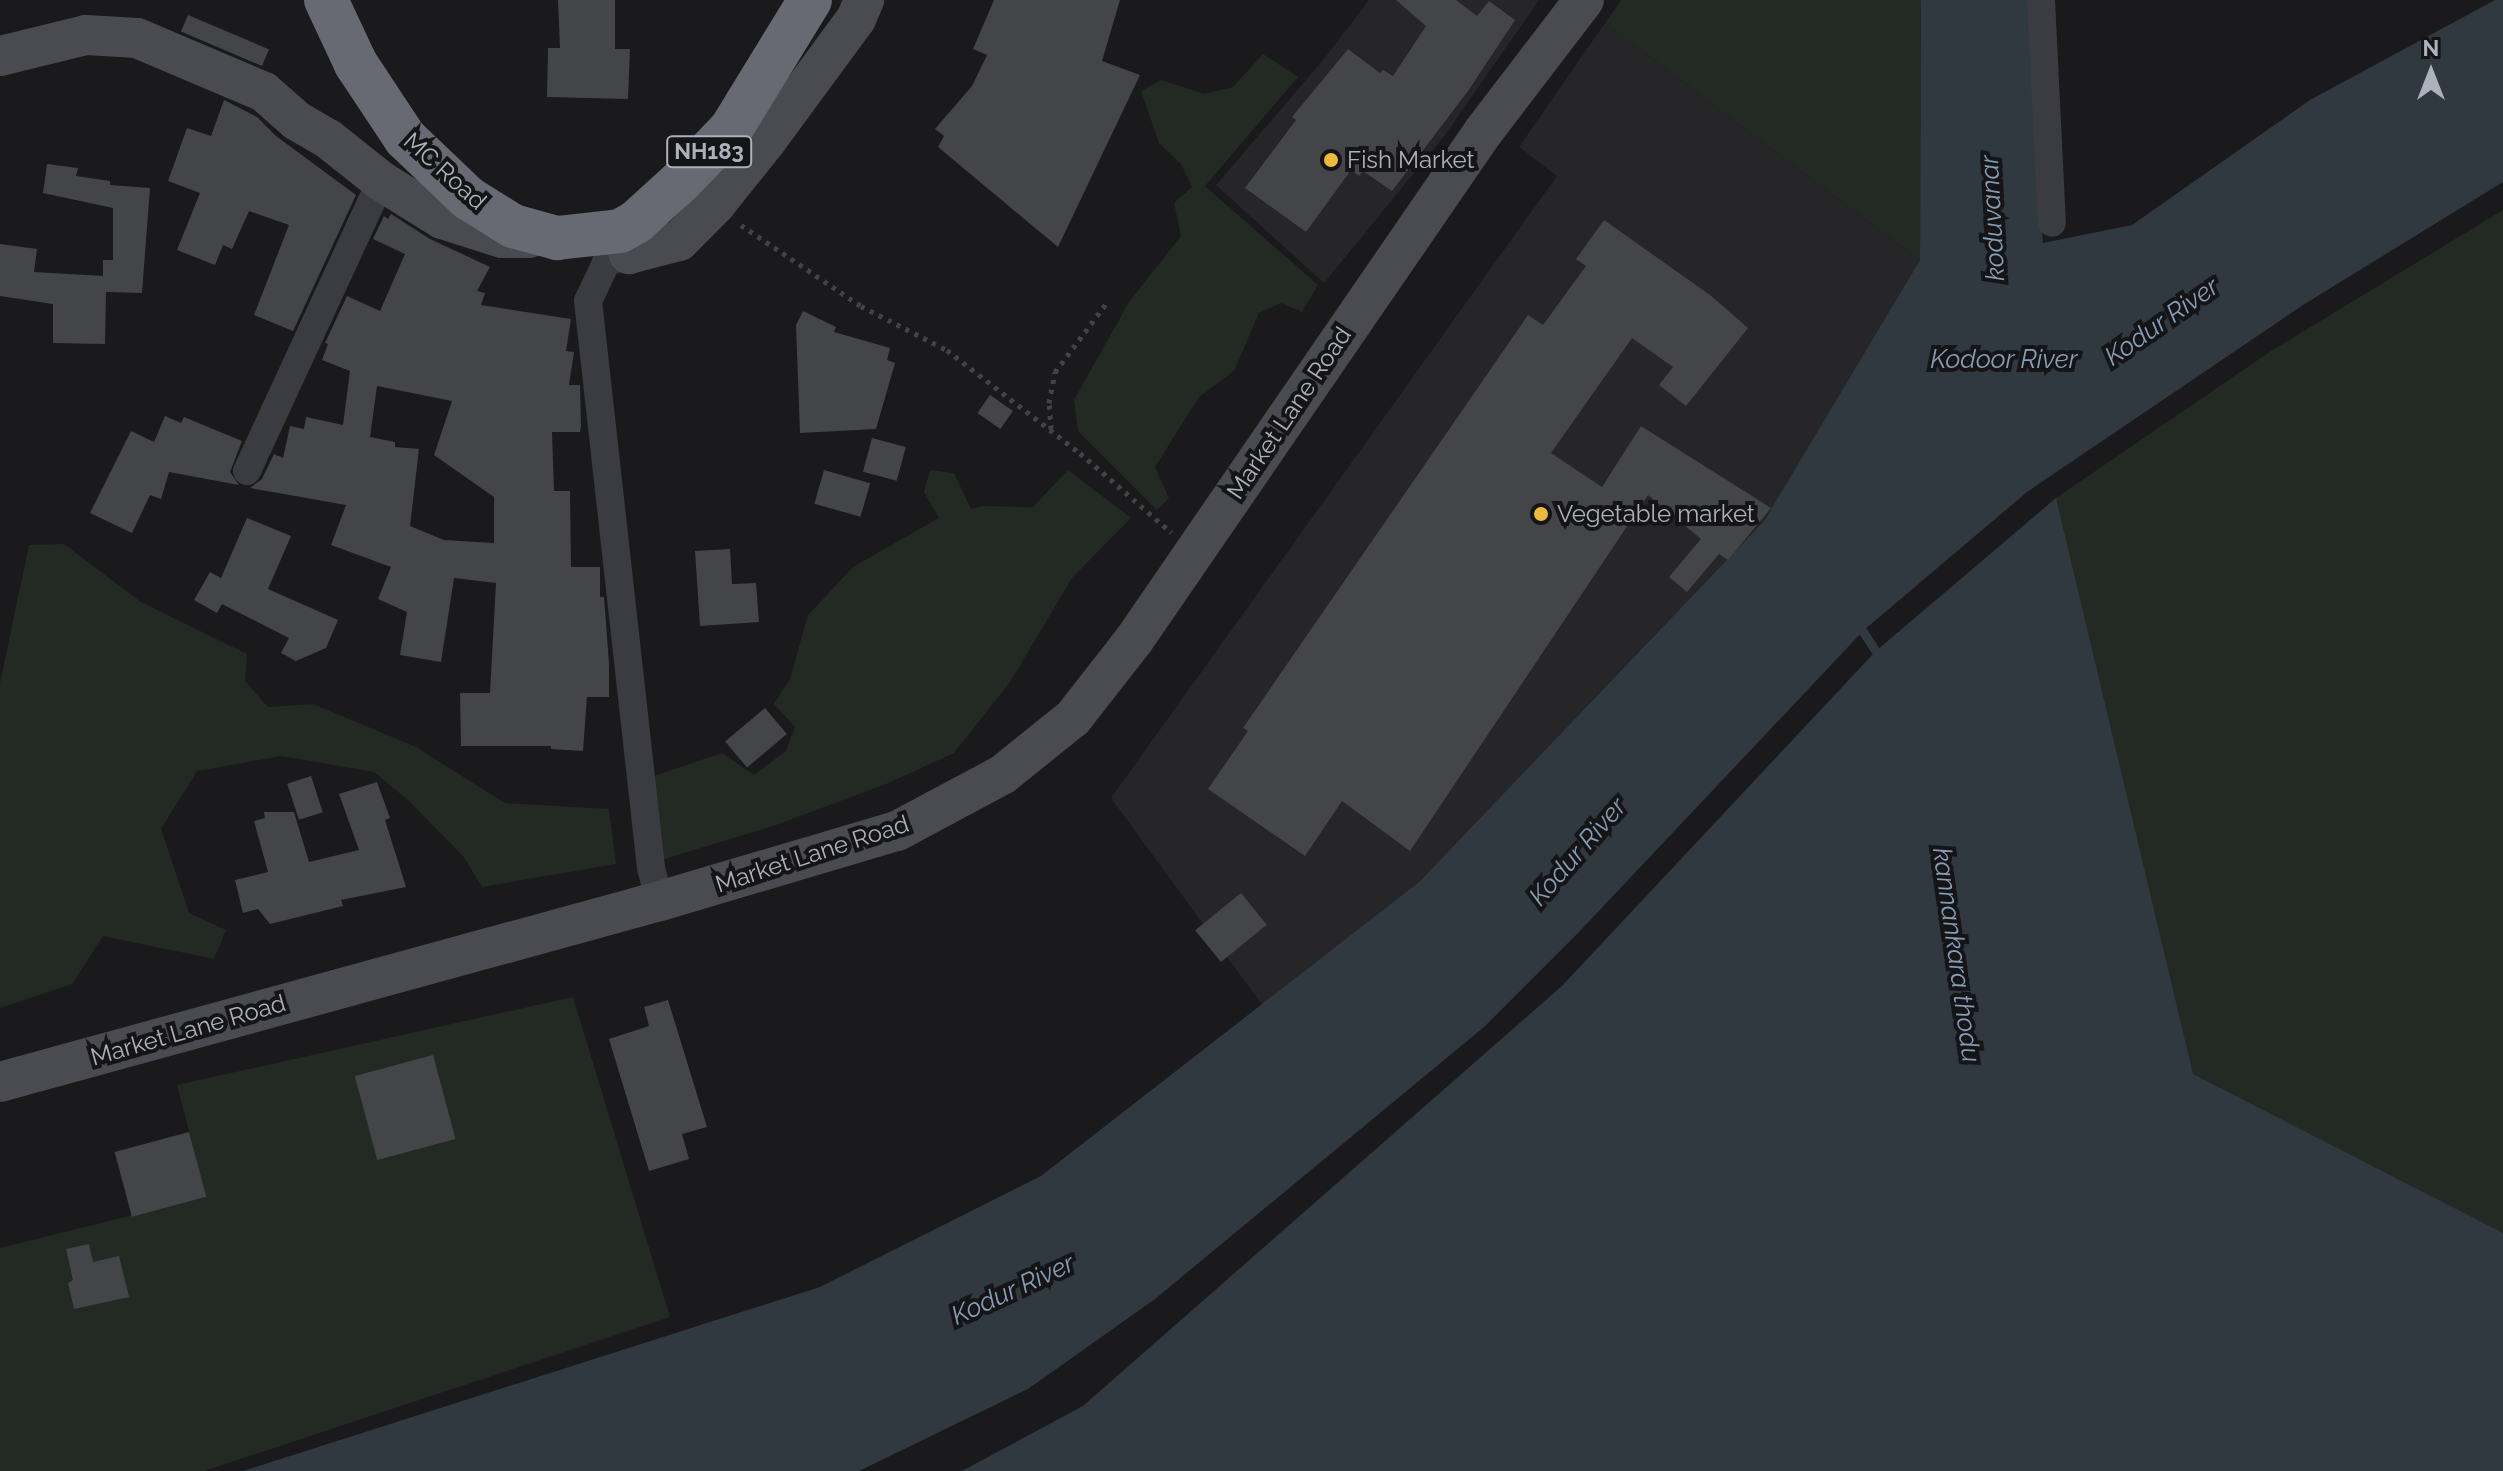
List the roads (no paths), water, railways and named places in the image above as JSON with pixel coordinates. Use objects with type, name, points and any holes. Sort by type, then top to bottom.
[{"type":"highway","name":"MC Road","points":[[326,0],[356,64],[405,138],[468,198],[513,226],[557,238],[625,242]]},
{"type":"highway","name":"NH183","points":[[625,242],[636,222],[731,129],[810,0]]},
{"type":"main road","points":[[625,242],[679,241],[715,205],[856,19],[864,0]]},
{"type":"main road","name":"Market Lane Road","points":[[0,1082],[660,901],[897,831],[1002,775],[1073,718],[1194,552],[1474,145],[1584,0]]},
{"type":"main road","points":[[0,56],[86,35],[137,38],[264,92],[297,121],[327,138],[381,181],[442,219],[502,238],[557,238]]},
{"type":"street","points":[[2041,0],[2052,223]]},
{"type":"street","points":[[247,471],[381,181]]},
{"type":"street","points":[[625,242],[606,263],[588,301],[651,868],[660,901]]},
{"type":"water","name":"Kodoor River","points":[[1921,0],[2029,0],[2043,243],[2132,225],[2310,100],[2495,0],[2503,0],[2503,182],[2303,305],[2027,492],[1864,630],[1579,932],[1484,1027],[1155,1299],[1028,1389],[859,1471],[243,1471],[820,1287],[1041,1176],[1419,882],[1764,521],[1920,260]]},
{"type":"water","points":[[2056,498],[2193,1074],[2503,1233],[2503,1471],[962,1471],[1083,1406],[1562,986],[1876,651]]},
{"type":"waterway","name":"kannankara thodu","points":[[1856,621],[1881,659]]},
{"type":"place","name":"Fish Market","points":[[1331,160]]},
{"type":"place","name":"Vegetable market","points":[[1541,514]]},
{"type":"water label","name":"koduvanar","points":[[1993,218]]},
{"type":"water label","name":"Kodur River","points":[[2162,322]]},
{"type":"water label","name":"Kodur River","points":[[1578,852]]},
{"type":"water label","name":"Kodur River","points":[[1013,1290]]}]
